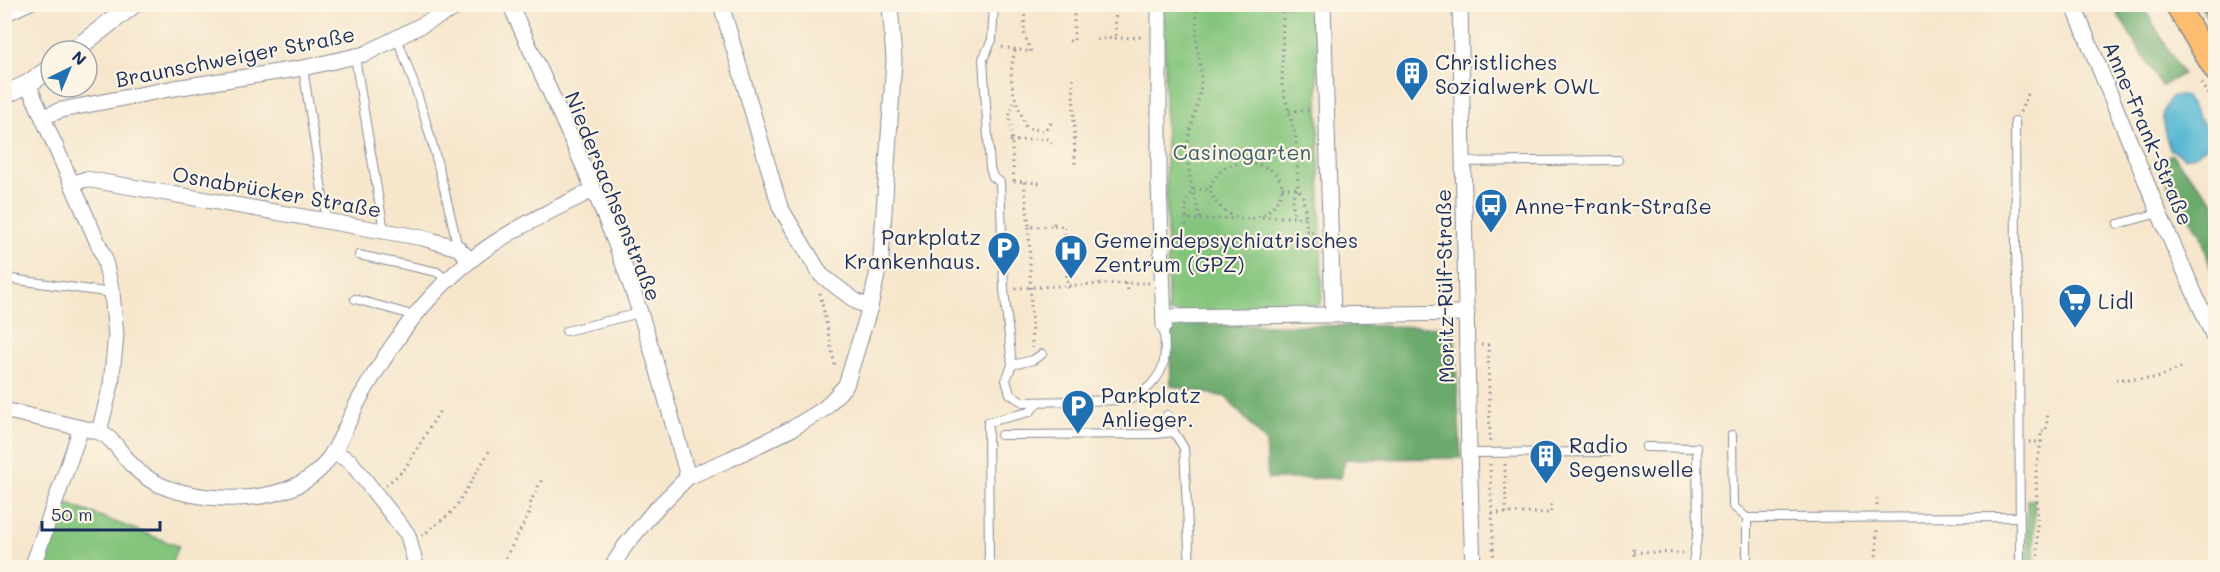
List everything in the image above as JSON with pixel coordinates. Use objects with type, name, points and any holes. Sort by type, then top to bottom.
[{"type":"main road","points":[[2176,4],[2216,70]]},
{"type":"street","name":"Braunschweiger Straße","points":[[43,117],[61,110],[175,88],[303,68],[355,57],[398,38],[463,4]]},
{"type":"street","name":"Niedersachsenstraße","points":[[510,4],[620,255],[640,313],[688,477]]},
{"type":"street","points":[[721,4],[780,207],[821,275],[857,302],[870,307]]},
{"type":"street","points":[[611,567],[653,512],[688,477],[793,428],[824,409],[846,385],[870,307],[880,258],[887,188],[894,60],[890,4]]},
{"type":"street","points":[[1159,4],[1160,192],[1164,322],[1333,315],[1467,313]]},
{"type":"street","name":"Moritz-Rülf-Straße","points":[[1460,4],[1468,453],[1473,567]]},
{"type":"street","name":"Anne-Frank-Straße","points":[[2073,4],[2159,213],[2216,342]]},
{"type":"street","points":[[1323,6],[1333,315]]},
{"type":"street","points":[[87,39],[124,8]]},
{"type":"street","points":[[4,95],[39,76]]},
{"type":"street","points":[[28,84],[104,257],[112,293],[116,335],[111,385],[99,432]]},
{"type":"street","name":"Osnabrücker Straße","points":[[72,184],[86,179],[423,238],[458,248],[469,259]]},
{"type":"street","points":[[4,410],[108,436],[131,464],[150,480],[172,490],[224,499],[257,496],[294,486],[312,476],[324,465],[360,399],[400,334],[469,259],[515,228],[593,190]]},
{"type":"street","points":[[32,567],[81,428]]},
{"type":"street","points":[[333,452],[350,461],[408,535],[418,567]]},
{"type":"lane","points":[[4,18],[34,4]]},
{"type":"lane","points":[[994,4],[993,40],[983,59],[990,168],[993,177],[1000,182],[1004,289],[1012,365],[1006,380],[1010,394],[1023,402],[1129,400],[1138,397],[1150,386],[1164,363],[1164,322]]},
{"type":"lane","points":[[398,38],[432,142],[458,248]]},
{"type":"lane","points":[[355,57],[383,225],[382,231]]},
{"type":"lane","points":[[303,68],[327,222]]},
{"type":"lane","points":[[2015,121],[2019,312],[2020,567]]},
{"type":"lane","points":[[1463,162],[1618,160]]},
{"type":"lane","points":[[2118,224],[2159,213]]},
{"type":"lane","points":[[359,255],[436,272],[448,281]]},
{"type":"lane","points":[[4,278],[112,293]]},
{"type":"lane","points":[[355,299],[405,313],[413,318]]},
{"type":"lane","points":[[566,331],[640,313]]},
{"type":"lane","points":[[1012,365],[1033,360],[1042,354]]},
{"type":"lane","points":[[989,567],[988,422],[1030,412],[1038,402]]},
{"type":"lane","points":[[1167,415],[1184,448],[1190,567]]},
{"type":"lane","points":[[1000,435],[1156,435],[1174,432]]},
{"type":"lane","points":[[1732,435],[1733,506],[1747,518],[2019,517]]},
{"type":"lane","points":[[1647,447],[1697,448],[1698,531],[1692,567]]},
{"type":"lane","points":[[1468,453],[1608,452]]},
{"type":"lane","points":[[1747,518],[1747,567]]},
{"type":"path","points":[[993,40],[995,45],[1031,52],[1024,33],[1025,4]]},
{"type":"path","points":[[1069,41],[1074,41],[1074,4]]},
{"type":"path","points":[[1115,4],[1116,38]]},
{"type":"path","points":[[1197,4],[1196,25],[1202,76],[1201,92],[1188,140],[1188,154],[1189,176],[1200,220]]},
{"type":"path","points":[[1294,217],[1293,197],[1298,188],[1298,151],[1282,86],[1283,6],[1323,6]]},
{"type":"path","points":[[1097,39],[1159,36]]},
{"type":"path","points":[[1016,50],[1011,74],[1015,99],[1026,128],[1044,131],[1053,121]]},
{"type":"path","points":[[1073,78],[1075,166]]},
{"type":"path","points":[[2015,121],[2029,92]]},
{"type":"path","points":[[1014,181],[1010,114],[1015,99]]},
{"type":"path","points":[[1289,111],[1325,109]]},
{"type":"path","points":[[1010,141],[1047,139],[1053,144]]},
{"type":"path","points":[[1236,218],[1214,201],[1210,189],[1211,182],[1221,170],[1246,162],[1268,168],[1279,178],[1282,188],[1282,194],[1274,205],[1260,217]]},
{"type":"path","points":[[1033,360],[1029,227],[1024,182],[1040,183]]},
{"type":"path","points":[[1282,188],[1298,188]]},
{"type":"path","points":[[1298,188],[1303,197],[1307,229]]},
{"type":"path","points":[[1186,229],[1188,196],[1194,190],[1210,189]]},
{"type":"path","points":[[1186,219],[1306,218]]},
{"type":"path","points":[[1054,220],[1054,226]]},
{"type":"path","points":[[1029,227],[1065,226],[1069,292]]},
{"type":"path","points":[[821,275],[819,286],[837,374],[846,385]]},
{"type":"path","points":[[1125,283],[1128,290]]},
{"type":"path","points":[[1004,289],[1145,283]]},
{"type":"path","points":[[2116,379],[2155,379],[2185,366]]},
{"type":"path","points":[[376,494],[404,471],[441,409]]},
{"type":"path","points":[[2038,567],[2036,470],[2041,431],[2046,431],[2048,411]]},
{"type":"path","points":[[2028,442],[2041,442]]},
{"type":"path","points":[[411,544],[454,510],[490,450]]},
{"type":"path","points":[[1505,463],[1506,513]]},
{"type":"path","points":[[500,567],[529,514],[531,501],[542,479]]},
{"type":"path","points":[[1876,497],[1876,567]]},
{"type":"path","points":[[1492,513],[1551,513],[1551,502]]},
{"type":"path","points":[[1634,567],[1634,550],[1694,553]]},
{"type":"green space","name":"Casinogarten","points":[[1164,5],[1316,5],[1322,298],[1320,303],[1312,309],[1168,313]]},
{"type":"green space","points":[[2112,5],[2142,5],[2183,74],[2162,86]]},
{"type":"green space","points":[[2200,5],[2215,5],[2215,30]]},
{"type":"green space","points":[[2171,154],[2215,203],[2215,282],[2200,232],[2171,195],[2161,162]]},
{"type":"green space","points":[[1175,324],[1454,327],[1461,458],[1345,459],[1341,478],[1268,479],[1266,442],[1226,397],[1171,386],[1170,334]]},
{"type":"green space","points":[[2027,500],[2034,500],[2034,567],[2028,567]]},
{"type":"green space","points":[[62,502],[178,546],[170,567],[46,568],[38,565]]},
{"type":"water","points":[[2172,96],[2185,96],[2209,132],[2207,146],[2195,155],[2185,158],[2170,149],[2164,128],[2164,109]]},
{"type":"place","name":"Christliches Sozialwerk OWL","points":[[1412,102]]},
{"type":"place","name":"Anne-Frank-Straße","points":[[1491,234]]},
{"type":"place","name":"Parkplatz Krankenhaus.","points":[[1004,277]]},
{"type":"place","name":"Gemeindepsychiatrisches Zentrum (GPZ)","points":[[1071,280]]},
{"type":"place","name":"Lidl","points":[[2075,329]]},
{"type":"place","name":"Parkplatz Anlieger.","points":[[1078,435]]},
{"type":"place","name":"Radio Segenswelle","points":[[1546,485]]}]
